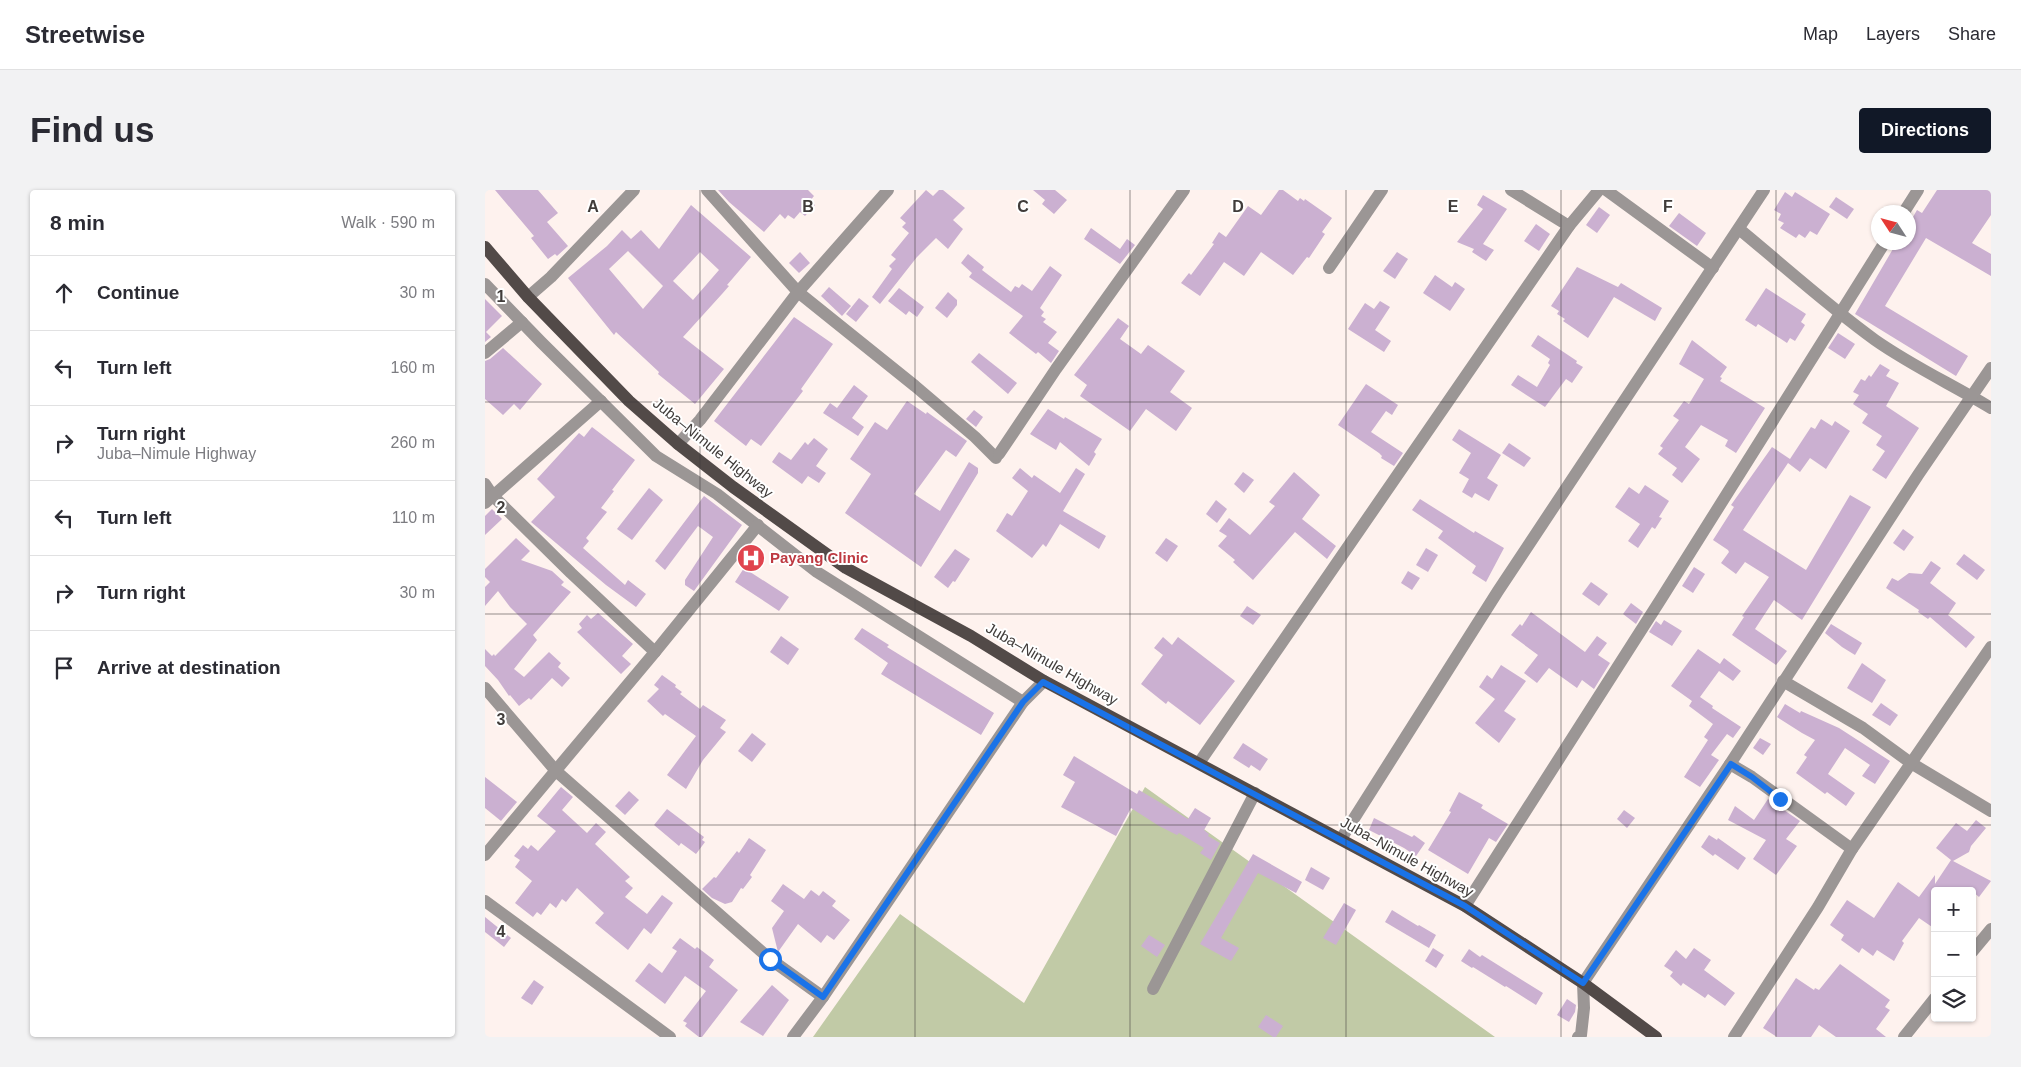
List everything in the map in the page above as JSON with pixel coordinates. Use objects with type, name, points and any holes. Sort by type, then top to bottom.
[{"type":"main road","name":"Juba–Nimule Highway","points":[[485,247],[529,297],[629,401],[678,444],[733,488],[846,568],[971,636],[1043,682],[1199,763],[1465,906],[1583,983],[1656,1037]]},
{"type":"street","points":[[529,297],[551,277],[634,190]]},
{"type":"street","points":[[707,190],[798,292],[923,392],[998,456],[1056,369],[1184,190]]},
{"type":"street","points":[[678,444],[700,420],[798,292],[888,190]]},
{"type":"street","points":[[1329,268],[1381,190]]},
{"type":"street","points":[[1511,190],[1569,226]]},
{"type":"street","points":[[1199,763],[1569,226],[1599,190]]},
{"type":"street","points":[[1606,190],[1713,268]]},
{"type":"street","points":[[1341,839],[1498,591],[1764,190]]},
{"type":"street","points":[[1908,205],[1918,190]]},
{"type":"street","points":[[1739,229],[1875,340],[1918,368],[1991,408]]},
{"type":"street","points":[[1465,906],[1656,607],[1880,250]]},
{"type":"street","points":[[485,284],[656,456],[717,494],[817,572],[1023,702]]},
{"type":"street","points":[[485,353],[522,322]]},
{"type":"street","points":[[1578,1037],[1581,1035],[1584,1008],[1583,983],[1731,764],[1913,483],[1991,368]]},
{"type":"street","points":[[489,500],[601,401]]},
{"type":"street","points":[[485,484],[489,500],[571,573],[655,652]]},
{"type":"street","points":[[485,855],[655,652],[758,525]]},
{"type":"street","points":[[1734,1037],[1818,907],[1852,849],[1991,648]]},
{"type":"street","points":[[1783,681],[1863,728],[1911,763],[1991,811]]},
{"type":"street","points":[[793,1037],[823,997],[1023,702],[1043,682]]},
{"type":"street","points":[[485,688],[556,771],[770,959],[823,997]]},
{"type":"street","points":[[1731,764],[1852,849]]},
{"type":"street","points":[[1153,989],[1255,793]]},
{"type":"street","points":[[485,901],[670,1037]]},
{"type":"street","points":[[1976,947],[1991,928]]},
{"type":"street","points":[[1904,1037],[1931,1003]]},
{"type":"green space","points":[[1145,787],[1495,1037],[813,1037],[900,914],[1024,1003]]},
{"type":"building","points":[[495,190],[538,190],[558,213],[547,222],[568,246],[557,256],[555,254],[548,259],[531,238],[534,236]]},
{"type":"building","points":[[718,190],[808,190],[814,196],[810,201],[815,205],[805,216],[800,212],[794,219],[788,215],[785,219],[780,214],[764,232]]},
{"type":"building","points":[[926,190],[933,196],[939,190],[943,190],[965,208],[953,220],[963,229],[948,249],[936,238],[917,257],[880,304],[872,297],[892,269],[889,266],[896,259],[891,255],[909,233],[902,227],[906,223],[900,218]]},
{"type":"building","points":[[1033,190],[1055,190],[1067,200],[1054,214],[1042,204],[1045,200]]},
{"type":"building","points":[[1279,190],[1283,190],[1298,201],[1300,198],[1304,201],[1305,199],[1332,218],[1322,232],[1325,234],[1309,258],[1307,257],[1293,275],[1261,252],[1244,276],[1224,262],[1200,296],[1181,283],[1189,273],[1191,275],[1214,244],[1212,243],[1219,232],[1226,237],[1248,206],[1261,215]]},
{"type":"building","points":[[1937,190],[1991,190],[1991,215],[1972,243],[1991,254],[1991,276],[1926,238],[1885,306],[1968,356],[1956,376],[1855,314],[1892,250],[1916,250],[1916,212],[1917,210],[1922,213]]},
{"type":"building","points":[[1785,192],[1792,197],[1795,192],[1830,214],[1817,235],[1810,231],[1805,238],[1799,234],[1796,238],[1780,228],[1784,223],[1778,220],[1781,214],[1774,210]]},
{"type":"building","points":[[1483,195],[1507,209],[1483,244],[1494,250],[1486,261],[1472,252],[1474,249],[1457,242],[1483,209],[1477,205]]},
{"type":"building","points":[[1836,197],[1854,209],[1847,219],[1829,207]]},
{"type":"building","points":[[691,205],[751,257],[727,285],[729,286],[683,337],[724,369],[695,404],[658,374],[659,372],[616,332],[614,335],[568,278],[607,246],[622,230],[631,239],[641,230],[659,249]],"holes":[[[628,251],[663,286],[643,309],[609,269]],[[700,252],[719,270],[693,300],[673,281]]]},
{"type":"building","points":[[1599,207],[1610,215],[1597,233],[1586,225]]},
{"type":"building","points":[[1679,213],[1706,233],[1697,246],[1669,226]]},
{"type":"building","points":[[1536,224],[1550,234],[1539,251],[1524,241]]},
{"type":"building","points":[[1091,228],[1120,249],[1127,239],[1135,245],[1120,264],[1084,239]]},
{"type":"building","points":[[800,252],[810,263],[799,273],[789,263]]},
{"type":"building","points":[[1397,252],[1408,259],[1395,279],[1383,271]]},
{"type":"building","points":[[968,254],[984,267],[982,270],[1011,292],[1015,286],[1019,288],[1022,284],[1032,291],[1050,266],[1062,275],[1040,308],[1044,312],[1041,316],[1046,319],[1043,322],[1057,332],[1048,343],[1059,351],[1051,363],[1009,333],[1023,316],[969,277],[972,273],[961,263]]},
{"type":"building","points":[[1577,267],[1618,287],[1621,283],[1662,308],[1655,321],[1614,297],[1588,338],[1563,321],[1565,319],[1557,314],[1559,311],[1551,306]]},
{"type":"building","points":[[1435,275],[1452,287],[1455,282],[1465,289],[1450,311],[1423,293]]},
{"type":"building","points":[[829,287],[851,306],[842,316],[821,296]]},
{"type":"building","points":[[899,288],[924,307],[917,317],[909,311],[906,315],[888,301]]},
{"type":"building","points":[[1766,288],[1806,314],[1801,322],[1805,325],[1795,341],[1790,338],[1787,343],[1758,324],[1756,327],[1745,320]]},
{"type":"building","points":[[948,292],[957,300],[957,305],[947,318],[935,308]]},
{"type":"building","points":[[859,298],[869,306],[856,322],[846,314]]},
{"type":"building","points":[[485,299],[502,316],[486,332],[491,337],[485,342]]},
{"type":"building","points":[[1380,301],[1390,307],[1375,330],[1391,341],[1384,352],[1348,329],[1365,303],[1374,309]]},
{"type":"building","points":[[794,317],[833,344],[801,389],[803,391],[761,446],[751,439],[746,446],[714,421]]},
{"type":"building","points":[[1118,318],[1129,326],[1120,339],[1141,354],[1148,345],[1185,371],[1170,392],[1192,408],[1176,431],[1146,409],[1130,431],[1080,396],[1087,385],[1074,375]]},
{"type":"building","points":[[1838,333],[1855,344],[1845,359],[1828,348]]},
{"type":"building","points":[[1538,335],[1583,367],[1572,383],[1566,379],[1545,407],[1511,385],[1518,375],[1537,387],[1550,365],[1548,363],[1550,359],[1531,346]]},
{"type":"building","points":[[1692,340],[1727,367],[1720,377],[1722,378],[1720,381],[1765,408],[1736,453],[1725,446],[1728,440],[1701,425],[1685,447],[1700,459],[1682,483],[1672,475],[1677,468],[1658,454],[1663,448],[1660,446],[1679,420],[1673,416],[1684,401],[1689,404],[1704,379],[1679,364]]},
{"type":"building","points":[[503,348],[542,384],[520,410],[514,404],[503,415],[485,399],[485,361]]},
{"type":"building","points":[[979,353],[1017,383],[1008,394],[971,362]]},
{"type":"building","points":[[1880,364],[1890,370],[1886,376],[1899,383],[1886,406],[1919,428],[1886,479],[1872,470],[1885,451],[1876,445],[1882,436],[1862,423],[1868,414],[1853,404],[1859,395],[1853,392],[1861,379],[1865,381],[1869,375],[1871,377]]},
{"type":"building","points":[[1366,384],[1398,405],[1392,415],[1386,411],[1371,432],[1403,453],[1394,466],[1381,458],[1382,456],[1379,453],[1338,425]]},
{"type":"building","points":[[854,385],[868,396],[852,418],[864,427],[858,436],[823,413],[830,403],[837,408]]},
{"type":"building","points":[[907,401],[926,414],[927,412],[967,441],[956,457],[946,450],[914,494],[940,511],[969,462],[978,468],[978,473],[921,567],[845,513],[871,474],[850,459],[875,422],[887,430]]},
{"type":"building","points":[[1048,409],[1102,439],[1094,452],[1096,454],[1089,466],[1060,442],[1056,450],[1030,434]]},
{"type":"building","points":[[974,410],[983,417],[976,427],[966,419]]},
{"type":"building","points":[[1821,419],[1832,426],[1835,421],[1850,431],[1826,469],[1810,458],[1800,472],[1788,463],[1743,530],[1806,570],[1850,495],[1871,507],[1802,620],[1774,600],[1755,629],[1787,651],[1776,665],[1732,635],[1744,617],[1742,616],[1769,577],[1745,562],[1736,574],[1721,563],[1729,552],[1728,550],[1713,540],[1734,507],[1731,505],[1772,447],[1790,459],[1811,427],[1815,429]]},
{"type":"building","points":[[592,427],[635,460],[601,508],[607,512],[586,538],[589,541],[583,548],[625,585],[628,580],[646,594],[636,607],[606,585],[531,522],[555,497],[537,479],[579,433],[584,437]]},
{"type":"building","points":[[1459,429],[1501,455],[1487,478],[1498,485],[1489,501],[1475,493],[1472,498],[1462,492],[1469,479],[1459,473],[1471,453],[1452,440]]},
{"type":"building","points":[[814,438],[828,449],[816,466],[826,473],[819,483],[808,476],[802,484],[772,462],[779,452],[791,460],[805,442],[808,445]]},
{"type":"building","points":[[1509,443],[1531,458],[1524,467],[1502,453]]},
{"type":"building","points":[[1020,468],[1032,478],[1034,475],[1060,493],[1076,468],[1085,474],[1063,511],[1106,536],[1099,549],[1060,524],[1046,547],[1043,544],[1032,558],[996,531],[1007,513],[1012,516],[1028,491],[1012,478]]},
{"type":"building","points":[[1243,472],[1254,480],[1244,493],[1234,484]]},
{"type":"building","points":[[1294,472],[1320,495],[1302,519],[1336,546],[1327,559],[1295,532],[1253,580],[1233,562],[1235,560],[1218,546],[1227,536],[1219,531],[1229,518],[1250,535],[1275,506],[1269,502]]},
{"type":"building","points":[[1645,485],[1669,501],[1659,517],[1662,518],[1655,529],[1652,527],[1638,548],[1628,541],[1640,524],[1615,507],[1629,487],[1639,494]]},
{"type":"building","points":[[649,488],[663,500],[632,540],[617,529]]},
{"type":"building","points":[[704,496],[742,525],[694,591],[685,585],[685,580],[713,537],[698,526],[665,570],[655,561]]},
{"type":"building","points":[[1420,499],[1474,533],[1475,531],[1504,548],[1486,582],[1472,573],[1476,566],[1438,538],[1443,531],[1412,510]]},
{"type":"building","points":[[1216,500],[1227,509],[1217,523],[1206,514]]},
{"type":"building","points":[[492,509],[502,519],[485,535],[485,516]]},
{"type":"building","points":[[1903,529],[1914,537],[1904,551],[1893,543]]},
{"type":"building","points":[[516,538],[530,551],[521,560],[552,571],[564,582],[561,585],[571,592],[533,635],[537,640],[514,669],[524,677],[549,652],[561,663],[558,667],[570,678],[562,687],[552,678],[531,700],[529,698],[519,706],[485,666],[485,649],[492,656],[494,654],[495,656],[527,624],[510,607],[498,591],[485,606],[485,587],[490,582],[485,577],[485,569]]},
{"type":"building","points":[[1166,538],[1178,546],[1167,562],[1155,553]]},
{"type":"building","points":[[1426,548],[1438,555],[1428,572],[1416,565]]},
{"type":"building","points":[[955,549],[970,559],[955,582],[953,581],[948,588],[934,577]]},
{"type":"building","points":[[1964,554],[1985,570],[1977,580],[1956,564]]},
{"type":"building","points":[[1931,561],[1941,568],[1930,583],[1956,603],[1948,615],[1975,637],[1966,648],[1930,617],[1928,619],[1918,612],[1919,610],[1886,588],[1892,578],[1898,581],[1909,573],[1922,574]]},
{"type":"building","points":[[1694,567],[1705,574],[1693,593],[1682,586]]},
{"type":"building","points":[[744,568],[789,597],[779,611],[735,582]]},
{"type":"building","points":[[1408,571],[1420,578],[1412,590],[1401,583]]},
{"type":"building","points":[[1591,582],[1608,594],[1599,606],[1582,594]]},
{"type":"building","points":[[1631,603],[1643,612],[1636,624],[1623,614]]},
{"type":"building","points":[[1247,606],[1261,615],[1253,625],[1240,616]]},
{"type":"building","points":[[1531,612],[1585,652],[1597,636],[1607,643],[1598,655],[1610,663],[1594,689],[1582,680],[1577,688],[1549,668],[1537,683],[1524,673],[1538,655],[1511,635],[1520,624],[1522,626]]},
{"type":"building","points":[[598,613],[633,644],[622,656],[631,664],[621,674],[577,632],[582,628],[579,624],[587,615],[591,619]]},
{"type":"building","points":[[1664,620],[1682,631],[1672,646],[1649,632],[1656,621],[1661,625]]},
{"type":"building","points":[[1831,624],[1862,643],[1855,655],[1825,633]]},
{"type":"building","points":[[862,628],[889,645],[887,647],[994,713],[981,735],[881,674],[888,663],[854,639]]},
{"type":"building","points":[[781,636],[799,649],[788,665],[770,652]]},
{"type":"building","points":[[1163,637],[1172,645],[1178,637],[1235,681],[1200,725],[1168,701],[1166,704],[1141,684],[1163,655],[1154,648]]},
{"type":"building","points":[[1698,649],[1720,664],[1724,658],[1741,671],[1733,681],[1719,671],[1700,697],[1713,706],[1712,708],[1741,727],[1733,738],[1727,734],[1711,755],[1719,760],[1700,787],[1684,777],[1708,740],[1704,737],[1713,724],[1689,706],[1692,701],[1671,686]]},
{"type":"building","points":[[1862,663],[1886,680],[1872,703],[1847,688]]},
{"type":"building","points":[[1501,665],[1526,681],[1504,711],[1516,719],[1499,743],[1475,723],[1495,699],[1479,687],[1487,675],[1492,679]]},
{"type":"building","points":[[662,675],[676,685],[675,687],[682,692],[680,694],[700,709],[703,705],[726,720],[720,728],[726,732],[703,760],[686,789],[667,775],[696,736],[665,714],[663,716],[647,701],[659,689],[654,685]]},
{"type":"building","points":[[1881,703],[1898,715],[1890,726],[1872,715]]},
{"type":"building","points":[[1785,704],[1800,713],[1801,711],[1839,728],[1890,761],[1875,784],[1862,776],[1870,765],[1845,748],[1828,774],[1855,793],[1846,806],[1827,792],[1825,794],[1796,773],[1807,757],[1804,755],[1815,740],[1777,717]]},
{"type":"building","points":[[752,733],[766,744],[752,762],[738,751]]},
{"type":"building","points":[[1760,738],[1771,744],[1763,755],[1753,748]]},
{"type":"building","points":[[1243,743],[1268,759],[1260,771],[1251,765],[1249,768],[1233,758]]},
{"type":"building","points":[[1074,756],[1137,794],[1139,790],[1188,819],[1195,808],[1211,818],[1204,830],[1209,834],[1208,836],[1220,843],[1211,860],[1200,853],[1204,848],[1179,833],[1177,835],[1159,826],[1131,808],[1116,836],[1061,807],[1075,782],[1063,775]]},
{"type":"building","points":[[485,777],[517,802],[501,821],[485,808]]},
{"type":"building","points":[[561,787],[573,797],[562,810],[587,833],[596,823],[606,832],[595,844],[630,877],[625,881],[633,888],[625,897],[647,914],[662,895],[673,903],[651,934],[644,928],[628,950],[595,923],[604,913],[577,888],[566,902],[562,899],[556,908],[550,903],[541,915],[537,912],[533,917],[515,903],[532,881],[515,867],[520,860],[514,856],[523,845],[528,849],[531,845],[538,851],[556,831],[537,816]]},
{"type":"building","points":[[629,791],[639,800],[625,815],[615,806]]},
{"type":"building","points":[[1459,792],[1483,805],[1481,808],[1508,824],[1496,842],[1489,838],[1468,874],[1428,850],[1451,812],[1449,811]]},
{"type":"building","points":[[1768,799],[1800,821],[1786,839],[1797,846],[1776,875],[1753,859],[1766,840],[1728,820],[1735,806],[1754,820]]},
{"type":"building","points":[[667,809],[704,837],[702,840],[705,842],[696,854],[681,843],[679,846],[654,825]]},
{"type":"building","points":[[1624,810],[1635,818],[1627,828],[1617,819]]},
{"type":"building","points":[[1374,818],[1412,837],[1414,835],[1425,843],[1416,856],[1369,830]]},
{"type":"building","points":[[1976,820],[1986,828],[1971,846],[1969,852],[1953,861],[1991,881],[1979,897],[1976,894],[1976,887],[1931,887],[1931,926],[1919,918],[1902,941],[1904,943],[1894,961],[1877,950],[1873,956],[1862,948],[1859,953],[1841,940],[1844,935],[1830,925],[1847,900],[1874,918],[1898,882],[1919,897],[1935,875],[1935,884],[1951,860],[1936,848],[1956,823],[1967,831]]},
{"type":"building","points":[[1709,835],[1717,840],[1718,838],[1746,858],[1738,870],[1701,847]]},
{"type":"building","points":[[749,838],[766,850],[750,875],[752,877],[743,889],[741,888],[732,902],[725,904],[712,898],[702,889],[714,877],[716,878],[737,851],[739,853]]},
{"type":"building","points":[[1253,854],[1302,882],[1296,893],[1258,873],[1221,938],[1239,948],[1231,961],[1200,944]]},
{"type":"building","points":[[1311,867],[1330,878],[1323,890],[1305,880]]},
{"type":"building","points":[[783,884],[804,899],[811,890],[819,896],[823,891],[836,901],[832,906],[850,920],[834,940],[827,935],[821,943],[798,924],[778,952],[772,928],[784,911],[771,901]]},
{"type":"building","points":[[1344,903],[1356,910],[1336,945],[1323,938]]},
{"type":"building","points":[[1392,910],[1436,935],[1429,948],[1385,922]]},
{"type":"building","points":[[485,917],[511,938],[504,947],[485,932]]},
{"type":"building","points":[[1149,935],[1165,945],[1157,957],[1141,946]]},
{"type":"building","points":[[680,938],[695,949],[697,947],[714,960],[709,967],[738,990],[702,1037],[699,1037],[685,1026],[687,1023],[683,1021],[706,991],[685,976],[665,1004],[635,981],[649,963],[662,973],[677,951],[672,948]]},
{"type":"building","points":[[1433,948],[1444,955],[1436,968],[1425,961]]},
{"type":"building","points":[[1694,948],[1711,960],[1704,970],[1735,993],[1725,1006],[1708,994],[1705,998],[1683,983],[1681,986],[1670,976],[1673,972],[1664,966],[1676,950],[1686,959]]},
{"type":"building","points":[[1469,949],[1543,993],[1536,1005],[1461,961]]},
{"type":"building","points":[[1840,964],[1890,1000],[1885,1007],[1890,1010],[1876,1029],[1886,1037],[1836,1037],[1819,1025],[1811,1037],[1777,1037],[1763,1028],[1796,978],[1814,990],[1815,988],[1819,990]]},
{"type":"building","points":[[534,980],[544,987],[532,1005],[521,998]]},
{"type":"building","points":[[772,985],[789,1000],[763,1036],[740,1022]]},
{"type":"building","points":[[1567,999],[1576,1005],[1575,1012],[1569,1022],[1557,1015]]},
{"type":"building","points":[[1266,1015],[1283,1026],[1276,1037],[1258,1027]]},
{"type":"place","name":"Payang Clinic","points":[[751,558]]},
{"type":"route","points":[[770,959],[823,997],[1023,702],[1043,682],[1465,906],[1583,983],[1731,764],[1752,777],[1780,799]]}]
